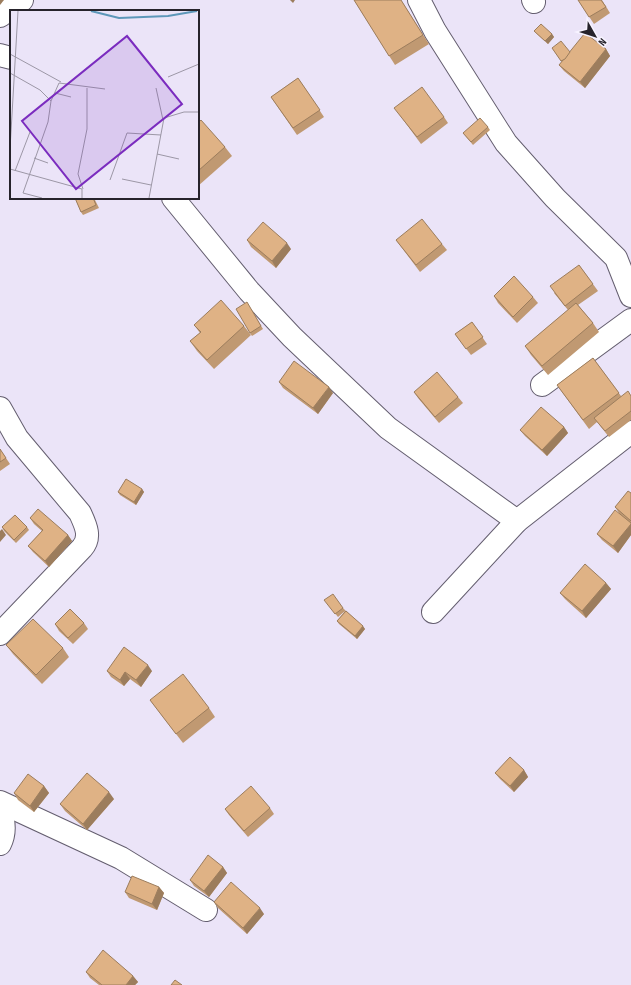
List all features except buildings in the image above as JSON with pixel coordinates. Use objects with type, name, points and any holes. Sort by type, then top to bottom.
[{"type":"street","points":[[0,16],[22,0]]},
{"type":"street","points":[[419,0],[435,31],[506,143],[555,198],[623,258],[631,296]]},
{"type":"street","points":[[0,55],[10,58]]},
{"type":"street","points":[[174,199],[249,291],[292,337],[388,428],[518,521]]},
{"type":"street","points":[[542,385],[631,320]]},
{"type":"street","points":[[0,408],[17,438],[80,513],[88,537],[86,544],[0,634]]},
{"type":"street","points":[[433,612],[518,521],[631,432]]},
{"type":"street","points":[[0,802],[121,858],[206,910]]},
{"type":"street","points":[[0,812],[4,825],[0,844]]}]
